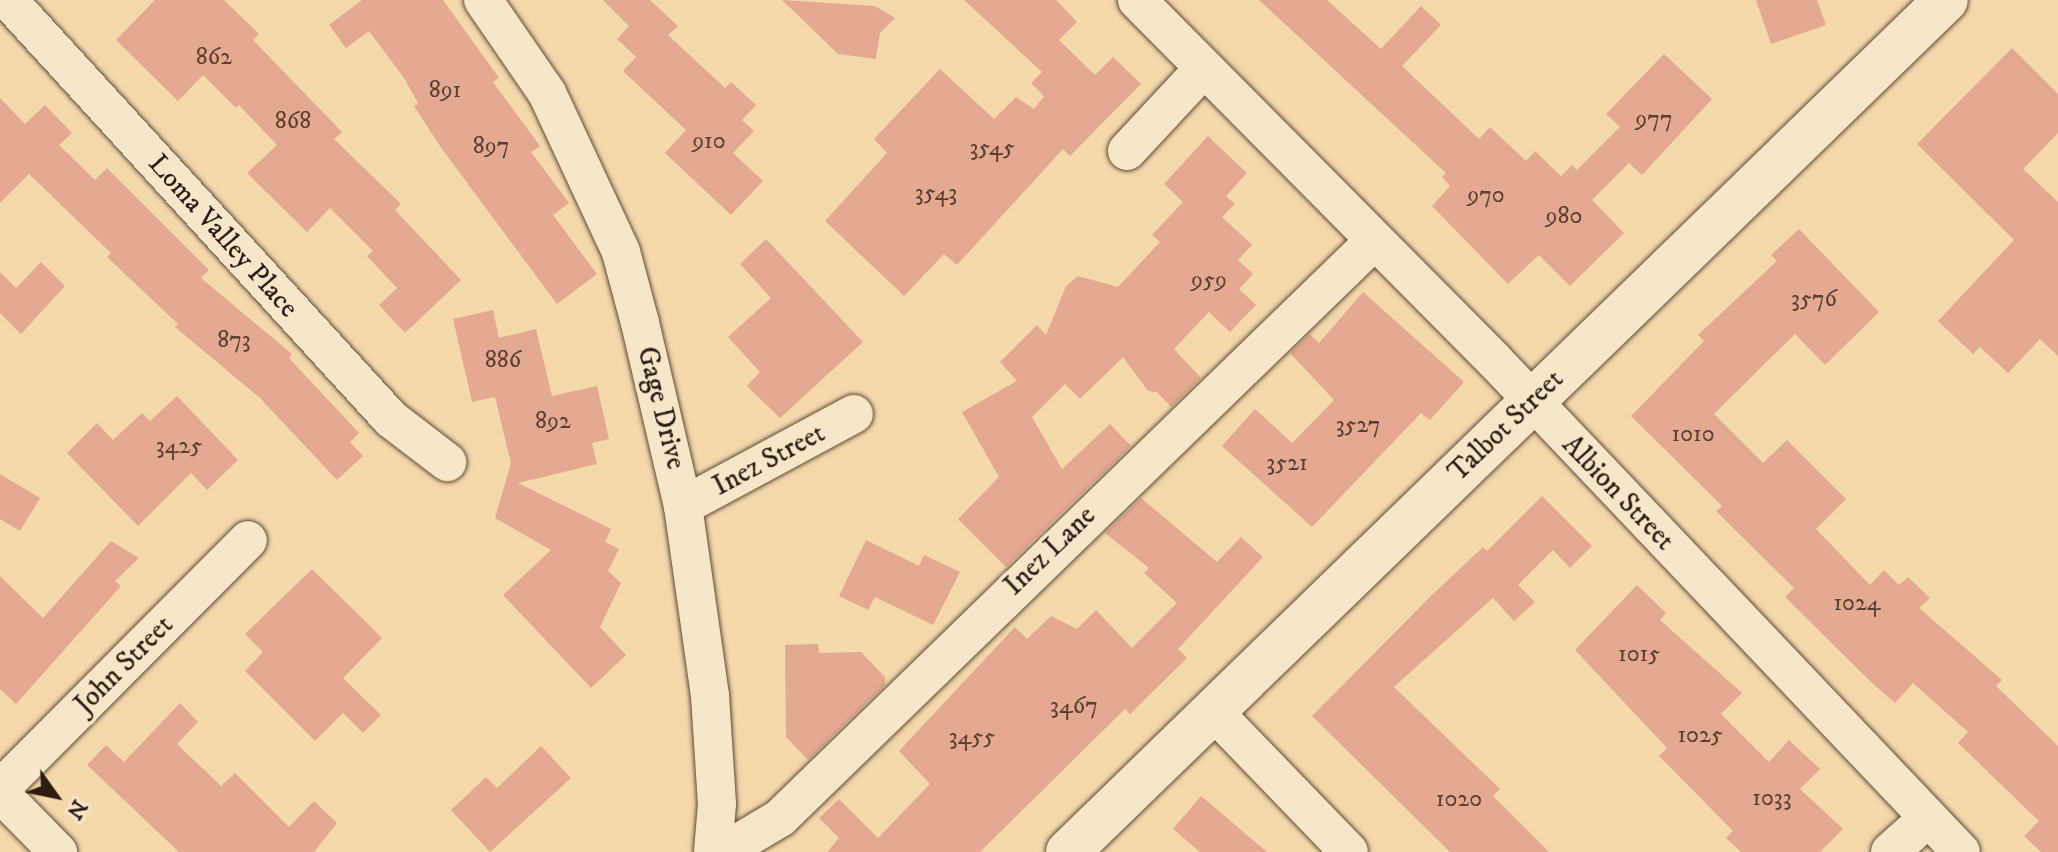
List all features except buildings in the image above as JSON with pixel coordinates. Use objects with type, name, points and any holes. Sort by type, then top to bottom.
[{"type":"main road","name":"Talbot Street","points":[[1068,852],[1531,401],[1929,6]]},
{"type":"street","points":[[0,5],[6,0]]},
{"type":"street","name":"Loma Valley Place","points":[[6,0],[391,419],[447,462]]},
{"type":"street","name":"Gage Drive","points":[[483,0],[547,93],[621,252],[683,506],[710,696],[717,804],[713,852]]},
{"type":"street","name":"Albion Street","points":[[1137,0],[1531,401],[1961,852]]},
{"type":"street","points":[[1127,151],[1204,68]]},
{"type":"street","name":"Inez Lane","points":[[723,852],[780,818],[1373,242]]},
{"type":"street","name":"Inez Street","points":[[683,506],[854,414]]},
{"type":"street","name":"John Street","points":[[0,791],[248,540]]},
{"type":"street","points":[[1214,712],[1349,852]]},
{"type":"street","points":[[0,791],[58,852]]},
{"type":"street","points":[[1890,852],[1928,818]]}]
